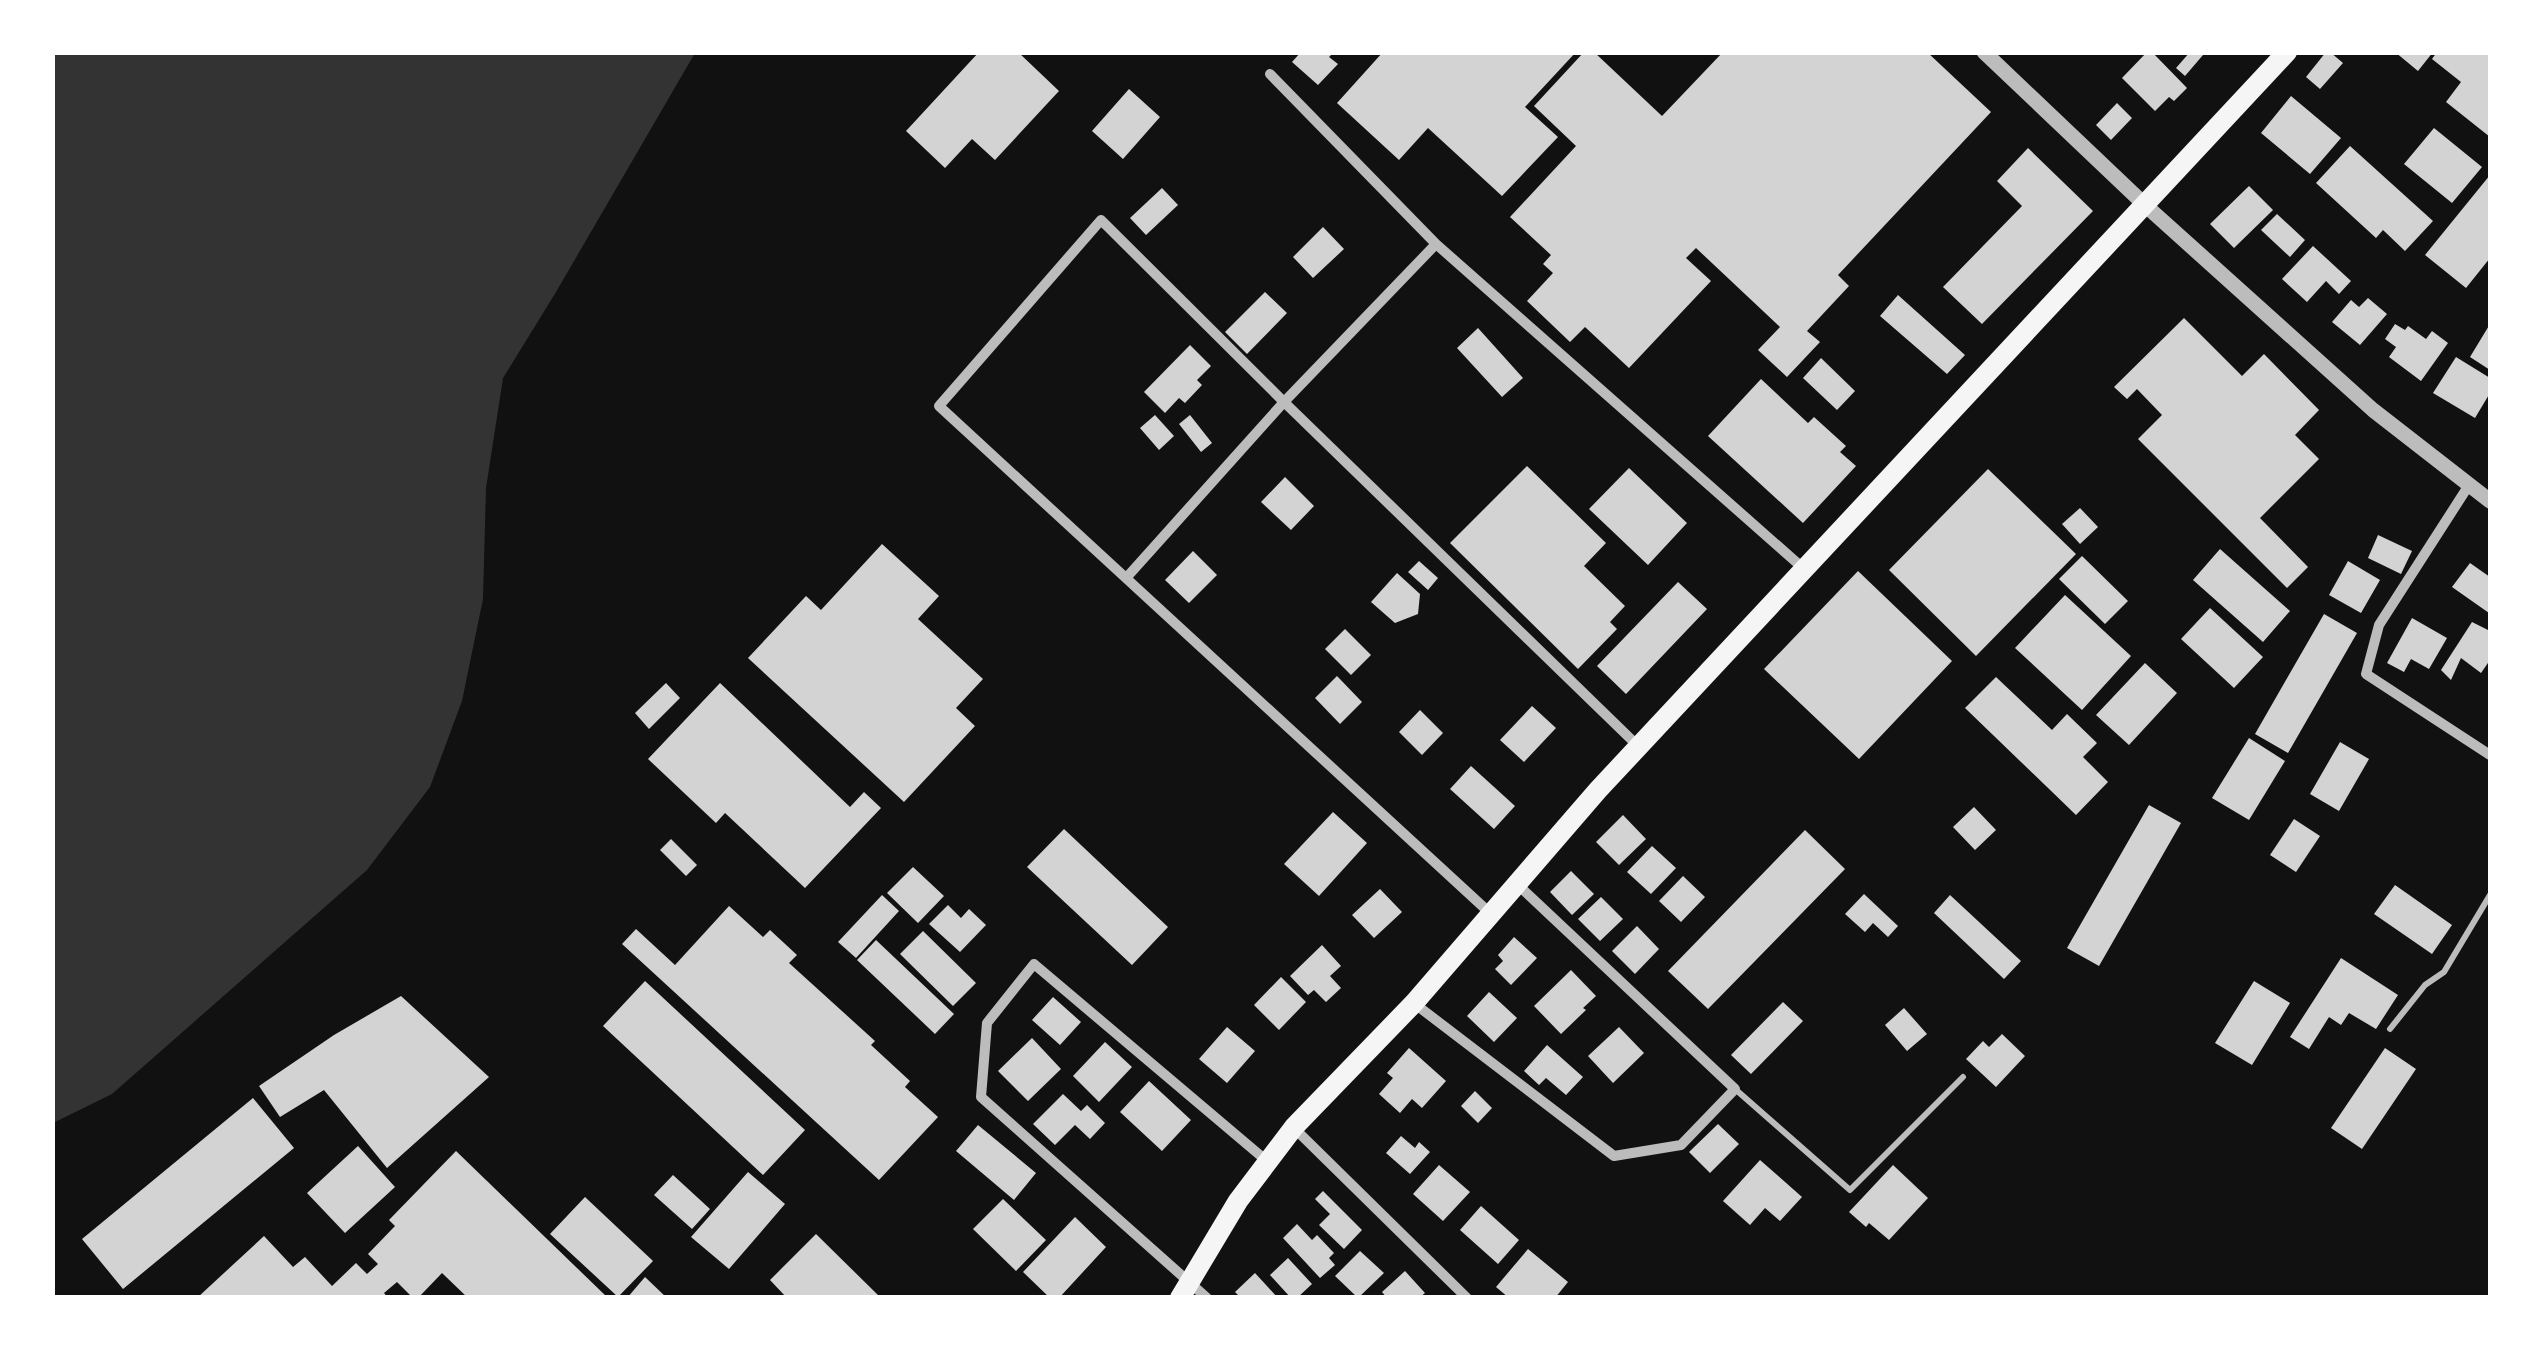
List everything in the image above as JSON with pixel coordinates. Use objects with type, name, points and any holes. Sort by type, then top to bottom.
[{"type":"main road","points":[[1185,1289],[1238,1201],[1294,1127],[1414,1003],[1639,746],[2287,52]]},
{"type":"street","points":[[1984,52],[2145,205],[2373,410],[2490,501]]},
{"type":"street","points":[[1270,74],[1436,244],[1804,569]]},
{"type":"street","points":[[1491,914],[939,406],[1102,220],[1639,746]]},
{"type":"street","points":[[1127,577],[1284,402],[1436,244]]},
{"type":"street","points":[[2469,485],[2379,625],[2366,674],[2490,756]]},
{"type":"street","points":[[1414,1003],[1614,1156],[1680,1146],[1735,1088],[1517,884]]},
{"type":"street","points":[[1207,1298],[1185,1289],[982,1097],[987,1023],[1034,964],[1268,1162]]},
{"type":"street","points":[[1294,1127],[1468,1298]]},
{"type":"lane","points":[[2390,1029],[2426,985],[2444,972],[2490,895]]},
{"type":"lane","points":[[1735,1088],[1850,1190],[1963,1077]]},
{"type":"shaded area","points":[[53,52],[695,53],[503,378],[486,488],[483,599],[462,701],[430,787],[367,870],[112,1094],[53,1123]]},
{"type":"building","points":[[979,52],[1018,52],[1059,91],[995,160],[972,139],[945,168],[906,131]]},
{"type":"building","points":[[1301,52],[1334,52],[1329,57],[1338,64],[1318,85],[1292,62]]},
{"type":"building","points":[[1383,52],[1576,52],[1525,107],[1558,137],[1502,196],[1428,128],[1399,160],[1337,103]]},
{"type":"building","points":[[1584,52],[1594,52],[1662,116],[1723,52],[1927,52],[1991,112],[1838,275],[1849,286],[1807,331],[1820,342],[1787,377],[1758,350],[1780,327],[1696,248],[1686,258],[1711,281],[1629,368],[1585,327],[1570,342],[1527,301],[1553,273],[1543,264],[1551,255],[1510,217],[1576,146],[1534,106]]},
{"type":"building","points":[[2147,52],[2152,52],[2187,88],[2174,101],[2169,97],[2155,111],[2122,78]]},
{"type":"building","points":[[2190,52],[2203,55],[2185,76],[2176,68]]},
{"type":"building","points":[[2326,52],[2343,63],[2320,89],[2306,77]]},
{"type":"building","points":[[2395,52],[2433,52],[2418,71]]},
{"type":"building","points":[[2437,52],[2490,52],[2490,137],[2446,102],[2461,82],[2432,59]]},
{"type":"building","points":[[1129,89],[1160,117],[1123,159],[1092,131]]},
{"type":"building","points":[[2291,96],[2341,138],[2310,174],[2261,133]]},
{"type":"building","points":[[2117,103],[2132,118],[2111,140],[2096,125]]},
{"type":"building","points":[[2434,128],[2482,167],[2452,203],[2404,164]]},
{"type":"building","points":[[2350,146],[2433,221],[2405,251],[2383,230],[2376,238],[2316,183]]},
{"type":"building","points":[[2028,148],[2093,211],[1982,324],[1943,287],[2022,206],[1997,181]]},
{"type":"building","points":[[2490,175],[2490,258],[2466,288],[2425,255]]},
{"type":"building","points":[[2249,186],[2273,210],[2234,248],[2210,224]]},
{"type":"building","points":[[1162,188],[1178,205],[1146,235],[1130,218]]},
{"type":"building","points":[[2277,214],[2305,240],[2290,257],[2261,230]]},
{"type":"building","points":[[1323,227],[1344,249],[1313,278],[1293,257]]},
{"type":"building","points":[[2313,246],[2351,281],[2339,294],[2326,281],[2307,302],[2282,279]]},
{"type":"building","points":[[1265,292],[1287,313],[1247,354],[1225,332]]},
{"type":"building","points":[[1898,295],[1965,355],[1947,374],[1880,316]]},
{"type":"building","points":[[2368,298],[2387,314],[2360,345],[2332,322],[2351,300],[2359,307]]},
{"type":"building","points":[[2184,318],[2242,376],[2264,354],[2319,410],[2295,435],[2319,459],[2260,518],[2308,567],[2287,588],[2138,439],[2162,415],[2137,389],[2127,399],[2114,387]]},
{"type":"building","points":[[2395,324],[2405,330],[2408,326],[2426,339],[2432,331],[2448,343],[2421,381],[2389,357],[2396,347],[2385,339]]},
{"type":"building","points":[[2490,324],[2490,370],[2470,357]]},
{"type":"building","points":[[1478,328],[1523,378],[1502,397],[1457,348]]},
{"type":"building","points":[[1190,345],[1211,366],[1197,380],[1202,385],[1185,403],[1179,398],[1165,413],[1144,392]]},
{"type":"building","points":[[2456,357],[2490,378],[2490,393],[2475,418],[2433,393]]},
{"type":"building","points":[[1821,358],[1855,391],[1837,410],[1803,378]]},
{"type":"building","points":[[1761,379],[1808,423],[1814,417],[1846,446],[1840,452],[1856,466],[1803,523],[1708,436]]},
{"type":"building","points":[[1155,415],[1174,436],[1159,450],[1140,428]]},
{"type":"building","points":[[1190,415],[1212,443],[1201,452],[1179,424]]},
{"type":"building","points":[[1527,466],[1606,543],[1584,566],[1625,606],[1610,622],[1617,629],[1578,669],[1450,543]]},
{"type":"building","points":[[1629,468],[1687,523],[1648,565],[1589,509]]},
{"type":"building","points":[[1988,469],[2076,554],[1976,656],[1889,570]]},
{"type":"building","points":[[1285,477],[1314,506],[1291,530],[1261,502]]},
{"type":"building","points":[[2080,508],[2098,527],[2080,544],[2062,524]]},
{"type":"building","points":[[2378,535],[2412,551],[2401,574],[2368,558]]},
{"type":"building","points":[[882,544],[939,596],[918,619],[983,679],[956,708],[975,726],[904,802],[748,658],[806,596],[821,610]]},
{"type":"building","points":[[2220,549],[2290,611],[2263,642],[2193,580]]},
{"type":"building","points":[[1193,551],[1217,575],[1189,603],[1165,580]]},
{"type":"building","points":[[2082,556],[2128,601],[2105,624],[2059,579]]},
{"type":"building","points":[[1419,561],[1438,578],[1428,590],[1408,572]]},
{"type":"building","points":[[2348,561],[2380,580],[2361,613],[2329,595]]},
{"type":"building","points":[[2470,563],[2490,577],[2489,613],[2452,587]]},
{"type":"building","points":[[1858,571],[1952,661],[1859,759],[1764,669]]},
{"type":"building","points":[[1397,573],[1420,594],[1418,614],[1395,623],[1371,602]]},
{"type":"building","points":[[1678,582],[1707,609],[1626,694],[1597,666]]},
{"type":"building","points":[[2065,595],[2131,656],[2082,710],[2015,648]]},
{"type":"building","points":[[2210,608],[2263,657],[2234,688],[2181,639]]},
{"type":"building","points":[[2324,614],[2357,633],[2288,753],[2255,734]]},
{"type":"building","points":[[2412,618],[2447,638],[2429,669],[2411,659],[2404,672],[2387,663]]},
{"type":"building","points":[[2472,622],[2490,631],[2490,660],[2481,673],[2461,658],[2451,680],[2441,670]]},
{"type":"building","points":[[1345,629],[1371,655],[1351,675],[1325,649]]},
{"type":"building","points":[[2145,663],[2177,693],[2129,745],[2096,715]]},
{"type":"building","points":[[1337,676],[1362,702],[1340,724],[1315,698]]},
{"type":"building","points":[[1996,677],[2052,730],[2067,714],[2097,743],[2083,757],[2108,782],[2076,815],[1965,708]]},
{"type":"building","points":[[666,683],[680,698],[649,729],[635,713]]},
{"type":"building","points":[[720,683],[850,807],[864,792],[881,808],[805,888],[725,813],[716,823],[648,759]]},
{"type":"building","points":[[1532,706],[1556,728],[1524,762],[1500,740]]},
{"type":"building","points":[[1420,710],[1443,733],[1422,755],[1399,732]]},
{"type":"building","points":[[2249,738],[2285,761],[2249,820],[2212,798]]},
{"type":"building","points":[[2340,742],[2369,759],[2339,811],[2310,794]]},
{"type":"building","points":[[1471,766],[1515,806],[1494,829],[1450,789]]},
{"type":"building","points":[[2149,805],[2181,823],[2099,966],[2067,948]]},
{"type":"building","points":[[1974,807],[1996,830],[1975,850],[1953,827]]},
{"type":"building","points":[[1333,812],[1367,843],[1319,896],[1284,864]]},
{"type":"building","points":[[1623,815],[1646,839],[1619,865],[1596,842]]},
{"type":"building","points":[[2294,819],[2320,836],[2296,872],[2270,855]]},
{"type":"building","points":[[1064,829],[1168,927],[1132,965],[1027,867]]},
{"type":"building","points":[[1805,830],[1845,869],[1708,1009],[1668,971]]},
{"type":"building","points":[[671,839],[697,865],[686,876],[660,850]]},
{"type":"building","points":[[1652,846],[1676,868],[1651,894],[1627,872]]},
{"type":"building","points":[[913,867],[944,896],[918,923],[887,893]]},
{"type":"building","points":[[1571,871],[1594,894],[1572,915],[1550,892]]},
{"type":"building","points":[[1683,876],[1705,897],[1681,922],[1659,901]]},
{"type":"building","points":[[2395,885],[2452,925],[2432,954],[2374,914]]},
{"type":"building","points":[[1380,889],[1402,912],[1374,938],[1352,915]]},
{"type":"building","points":[[1864,894],[1898,926],[1888,937],[1873,923],[1865,932],[1845,914]]},
{"type":"building","points":[[882,895],[899,911],[856,958],[838,942]]},
{"type":"building","points":[[1950,895],[2021,961],[2004,979],[1934,913]]},
{"type":"building","points":[[1601,897],[1623,919],[1600,941],[1578,919]]},
{"type":"building","points":[[948,905],[961,918],[969,909],[986,925],[960,952],[929,924]]},
{"type":"building","points":[[729,906],[763,937],[770,930],[797,955],[789,963],[875,1041],[871,1045],[910,1081],[905,1087],[938,1117],[879,1180],[622,944],[636,929],[675,965]]},
{"type":"building","points":[[1637,926],[1659,949],[1635,974],[1612,951]]},
{"type":"building","points":[[923,931],[976,983],[953,1006],[900,954]]},
{"type":"building","points":[[1514,937],[1537,958],[1511,985],[1495,969],[1503,961],[1498,955]]},
{"type":"building","points":[[876,940],[954,1014],[935,1034],[857,960]]},
{"type":"building","points":[[1322,945],[1341,966],[1330,976],[1341,988],[1326,1002],[1314,990],[1308,995],[1290,976]]},
{"type":"building","points":[[2341,958],[2398,995],[2376,1029],[2349,1013],[2341,1025],[2329,1017],[2309,1049],[2290,1037]]},
{"type":"building","points":[[1571,970],[1596,996],[1561,1034],[1534,1006]]},
{"type":"building","points":[[1281,977],[1306,1002],[1279,1030],[1254,1005]]},
{"type":"building","points":[[645,981],[805,1130],[763,1175],[603,1026]]},
{"type":"building","points":[[2254,981],[2290,1003],[2252,1065],[2215,1043]]},
{"type":"building","points":[[1489,992],[1517,1018],[1494,1042],[1467,1016]]},
{"type":"building","points":[[401,996],[489,1077],[387,1168],[324,1090],[280,1117],[259,1086]]},
{"type":"building","points":[[1053,997],[1081,1022],[1060,1045],[1032,1020]]},
{"type":"building","points":[[1783,1002],[1803,1021],[1751,1074],[1731,1055]]},
{"type":"building","points":[[1904,1008],[1927,1034],[1907,1051],[1885,1025]]},
{"type":"building","points":[[1227,1027],[1255,1051],[1227,1083],[1199,1059]]},
{"type":"building","points":[[1619,1027],[1644,1053],[1613,1083],[1588,1056]]},
{"type":"building","points":[[2002,1034],[2025,1056],[1996,1087],[1966,1059],[1983,1041],[1989,1047]]},
{"type":"building","points":[[1032,1038],[1061,1069],[1028,1101],[998,1071]]},
{"type":"building","points":[[1105,1042],[1132,1067],[1099,1102],[1073,1076]]},
{"type":"building","points":[[1547,1045],[1583,1077],[1566,1095],[1546,1078],[1539,1085],[1524,1071]]},
{"type":"building","points":[[1409,1048],[1446,1081],[1422,1108],[1412,1099],[1400,1113],[1379,1094],[1393,1078],[1387,1073]]},
{"type":"building","points":[[2385,1048],[2416,1069],[2362,1149],[2331,1128]]},
{"type":"building","points":[[1149,1081],[1191,1120],[1162,1151],[1120,1112]]},
{"type":"building","points":[[1475,1091],[1492,1108],[1478,1123],[1461,1106]]},
{"type":"building","points":[[1063,1094],[1081,1111],[1087,1105],[1105,1123],[1090,1139],[1075,1125],[1055,1145],[1033,1124]]},
{"type":"building","points":[[253,1098],[294,1148],[123,1289],[82,1239]]},
{"type":"building","points":[[1718,1124],[1739,1144],[1710,1173],[1689,1152]]},
{"type":"building","points":[[978,1125],[1036,1173],[1014,1200],[956,1151]]},
{"type":"building","points":[[1401,1136],[1415,1148],[1419,1142],[1430,1152],[1410,1174],[1386,1153]]},
{"type":"building","points":[[358,1146],[395,1187],[345,1233],[307,1193]]},
{"type":"building","points":[[456,1151],[608,1298],[468,1298],[442,1273],[418,1298],[413,1298],[397,1282],[384,1293],[388,1298],[197,1298],[264,1236],[293,1267],[305,1257],[332,1286],[356,1263],[367,1274],[378,1264],[368,1254],[395,1226],[389,1220]]},
{"type":"building","points":[[1760,1160],[1802,1197],[1780,1221],[1765,1208],[1750,1225],[1723,1201]]},
{"type":"building","points":[[1439,1165],[1470,1192],[1443,1221],[1413,1194]]},
{"type":"building","points":[[1893,1165],[1928,1198],[1889,1240],[1849,1212]]},
{"type":"building","points":[[748,1172],[785,1204],[729,1269],[691,1237]]},
{"type":"building","points":[[673,1175],[710,1209],[692,1229],[654,1195]]},
{"type":"building","points":[[1323,1191],[1362,1230],[1344,1249],[1319,1225],[1330,1214],[1315,1199]]},
{"type":"building","points":[[585,1197],[653,1261],[618,1297],[550,1234]]},
{"type":"building","points":[[1003,1199],[1046,1240],[1016,1271],[973,1229]]},
{"type":"building","points":[[1481,1206],[1519,1240],[1498,1264],[1460,1230]]},
{"type":"building","points":[[1075,1217],[1106,1247],[1059,1298],[1050,1298],[1023,1272]]},
{"type":"building","points":[[1297,1224],[1312,1240],[1317,1235],[1334,1253],[1329,1258],[1335,1265],[1320,1278],[1283,1238]]},
{"type":"building","points":[[816,1234],[881,1298],[787,1298],[770,1280]]},
{"type":"building","points":[[1528,1249],[1568,1282],[1555,1298],[1509,1298],[1496,1287]]},
{"type":"building","points":[[1360,1251],[1384,1273],[1358,1298],[1335,1276]]},
{"type":"building","points":[[1288,1258],[1312,1284],[1297,1298],[1291,1298],[1270,1275]]},
{"type":"building","points":[[1405,1271],[1425,1293],[1419,1298],[1387,1298],[1382,1292]]},
{"type":"building","points":[[1255,1273],[1278,1298],[1241,1298],[1235,1292]]},
{"type":"building","points":[[645,1277],[667,1298],[627,1298]]}]
